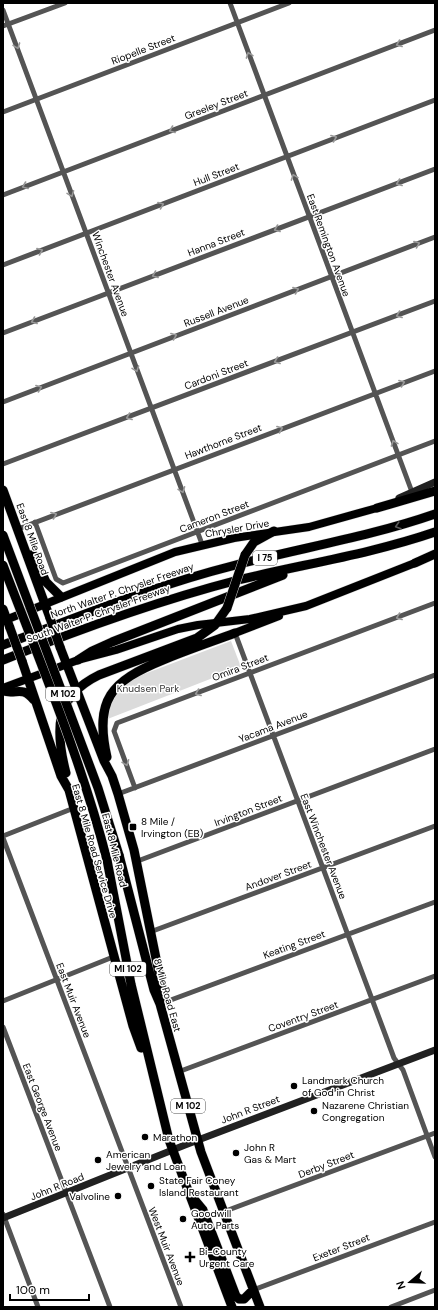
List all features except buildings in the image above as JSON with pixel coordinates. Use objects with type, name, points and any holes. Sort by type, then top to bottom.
[{"type":"highway","name":"East 8 Mile Road","points":[[3,490],[67,664]]},
{"type":"highway","points":[[377,508],[435,491]]},
{"type":"highway","name":"North Walter P. Chrysler Freeway","points":[[3,645],[96,608],[166,584],[232,566],[351,539],[435,514]]},
{"type":"highway","points":[[18,529],[25,536],[46,582],[61,598]]},
{"type":"highway","points":[[69,790],[60,748],[58,730],[63,710],[69,699],[88,681],[99,675],[197,638],[217,622],[227,608],[245,555],[254,542],[274,531]]},
{"type":"highway","name":"South Walter P. Chrysler Freeway","points":[[3,660],[138,608],[240,580],[363,553],[435,532]]},
{"type":"highway","name":"East 8 Mile Road","points":[[3,535],[98,788],[119,856]]},
{"type":"highway","points":[[415,563],[435,554]]},
{"type":"highway","name":"East 8 Mile Road","points":[[3,565],[76,758],[96,820],[107,860],[131,984],[172,1150]]},
{"type":"highway","points":[[78,660],[92,651],[124,637],[302,567]]},
{"type":"highway","name":"East 8 Mile Road Service Drive","points":[[3,609],[62,776],[69,790],[132,1026],[153,1077]]},
{"type":"highway","points":[[160,1004],[162,988],[134,850],[104,743],[102,721],[105,708],[113,691],[124,679],[140,670],[235,633]]},
{"type":"highway","points":[[67,664],[104,761],[113,779]]},
{"type":"highway","points":[[3,691],[24,691],[36,703]]},
{"type":"highway","name":"8 Mile Road East","points":[[119,856],[154,990],[160,1004],[197,1140]]},
{"type":"highway","name":"M 102","points":[[197,1140],[260,1307]]},
{"type":"highway","name":"M 102","points":[[172,1150],[232,1307]]},
{"type":"highway","points":[[188,1191],[203,1210],[236,1296],[244,1299],[253,1290]]},
{"type":"main road","name":"Chrysler Drive","points":[[7,623],[45,604],[175,552],[202,544],[274,531],[309,527],[377,508],[435,482]]},
{"type":"main road","points":[[235,633],[415,563],[435,558]]},
{"type":"main road","points":[[3,688],[78,660],[116,650],[178,629],[250,618],[306,606]]},
{"type":"main road","name":"John R Street","points":[[185,1145],[435,1050]]},
{"type":"main road","name":"John R Road","points":[[3,1217],[185,1145]]},
{"type":"street","points":[[6,25],[64,3]]},
{"type":"street","name":"East Remington Avenue","points":[[230,3],[412,492]]},
{"type":"street","name":"Riopelle Street","points":[[3,112],[289,3]]},
{"type":"street","name":"Winchester Avenue","points":[[3,10],[6,25],[36,99],[202,544]]},
{"type":"street","name":"Greeley Street","points":[[3,195],[435,30]]},
{"type":"street","name":"Hull Street","points":[[3,265],[435,100]]},
{"type":"street","name":"Hanna Street","points":[[3,333],[435,169]]},
{"type":"street","name":"Russell Avenue","points":[[3,402],[435,237]]},
{"type":"street","name":"Cardoni Street","points":[[3,464],[435,301]]},
{"type":"street","name":"Hawthorne Street","points":[[18,529],[435,371]]},
{"type":"street","name":"Cameron Street","points":[[35,522],[56,579],[62,583],[435,441]]},
{"type":"street","name":"Omira Street","points":[[135,788],[114,731],[116,725],[435,603]]},
{"type":"street","name":"East Winchester Avenue","points":[[235,633],[394,1058],[403,1070],[435,1157]]},
{"type":"street","name":"Yacama Avenue","points":[[118,794],[435,675]]},
{"type":"street","name":"Irvington Street","points":[[136,862],[435,749]]},
{"type":"street","points":[[3,837],[74,808]]},
{"type":"street","name":"Andover Street","points":[[150,932],[435,826]]},
{"type":"street","name":"East Muir Avenue","points":[[3,837],[127,1168]]},
{"type":"street","name":"Keating Street","points":[[160,1004],[435,902]]},
{"type":"street","points":[[3,1001],[113,957]]},
{"type":"street","name":"Coventry Street","points":[[178,1072],[435,976]]},
{"type":"street","name":"East George Avenue","points":[[3,1027],[110,1307]]},
{"type":"street","name":"Derby Street","points":[[223,1212],[435,1133]]},
{"type":"street","name":"West Muir Avenue","points":[[127,1168],[181,1307]]},
{"type":"street","points":[[3,1217],[38,1307]]},
{"type":"street","name":"Exeter Street","points":[[253,1290],[435,1222]]},
{"type":"street","points":[[391,1307],[435,1290]]},
{"type":"green space","name":"Knudsen Park","points":[[231,641],[241,667],[105,720],[115,695],[125,684],[139,676]]},
{"type":"place","name":"8 Mile / Irvington (EB)","points":[[133,827]]},
{"type":"place","name":"Landmark Church of God in Christ","points":[[294,1086]]},
{"type":"place","name":"Nazarene Christian Congregation","points":[[314,1111]]},
{"type":"place","name":"Marathon","points":[[145,1137]]},
{"type":"place","name":"John R Gas & Mart","points":[[236,1153]]},
{"type":"place","name":"American Jewelry and Loan","points":[[98,1160]]},
{"type":"place","name":"State Fair Coney Island Restaurant","points":[[151,1186]]},
{"type":"place","name":"Valvoline","points":[[118,1196]]},
{"type":"place","name":"Goodwill Auto Parts","points":[[183,1219]]},
{"type":"place","name":"Bi-County Urgent Care","points":[[190,1257]]}]
